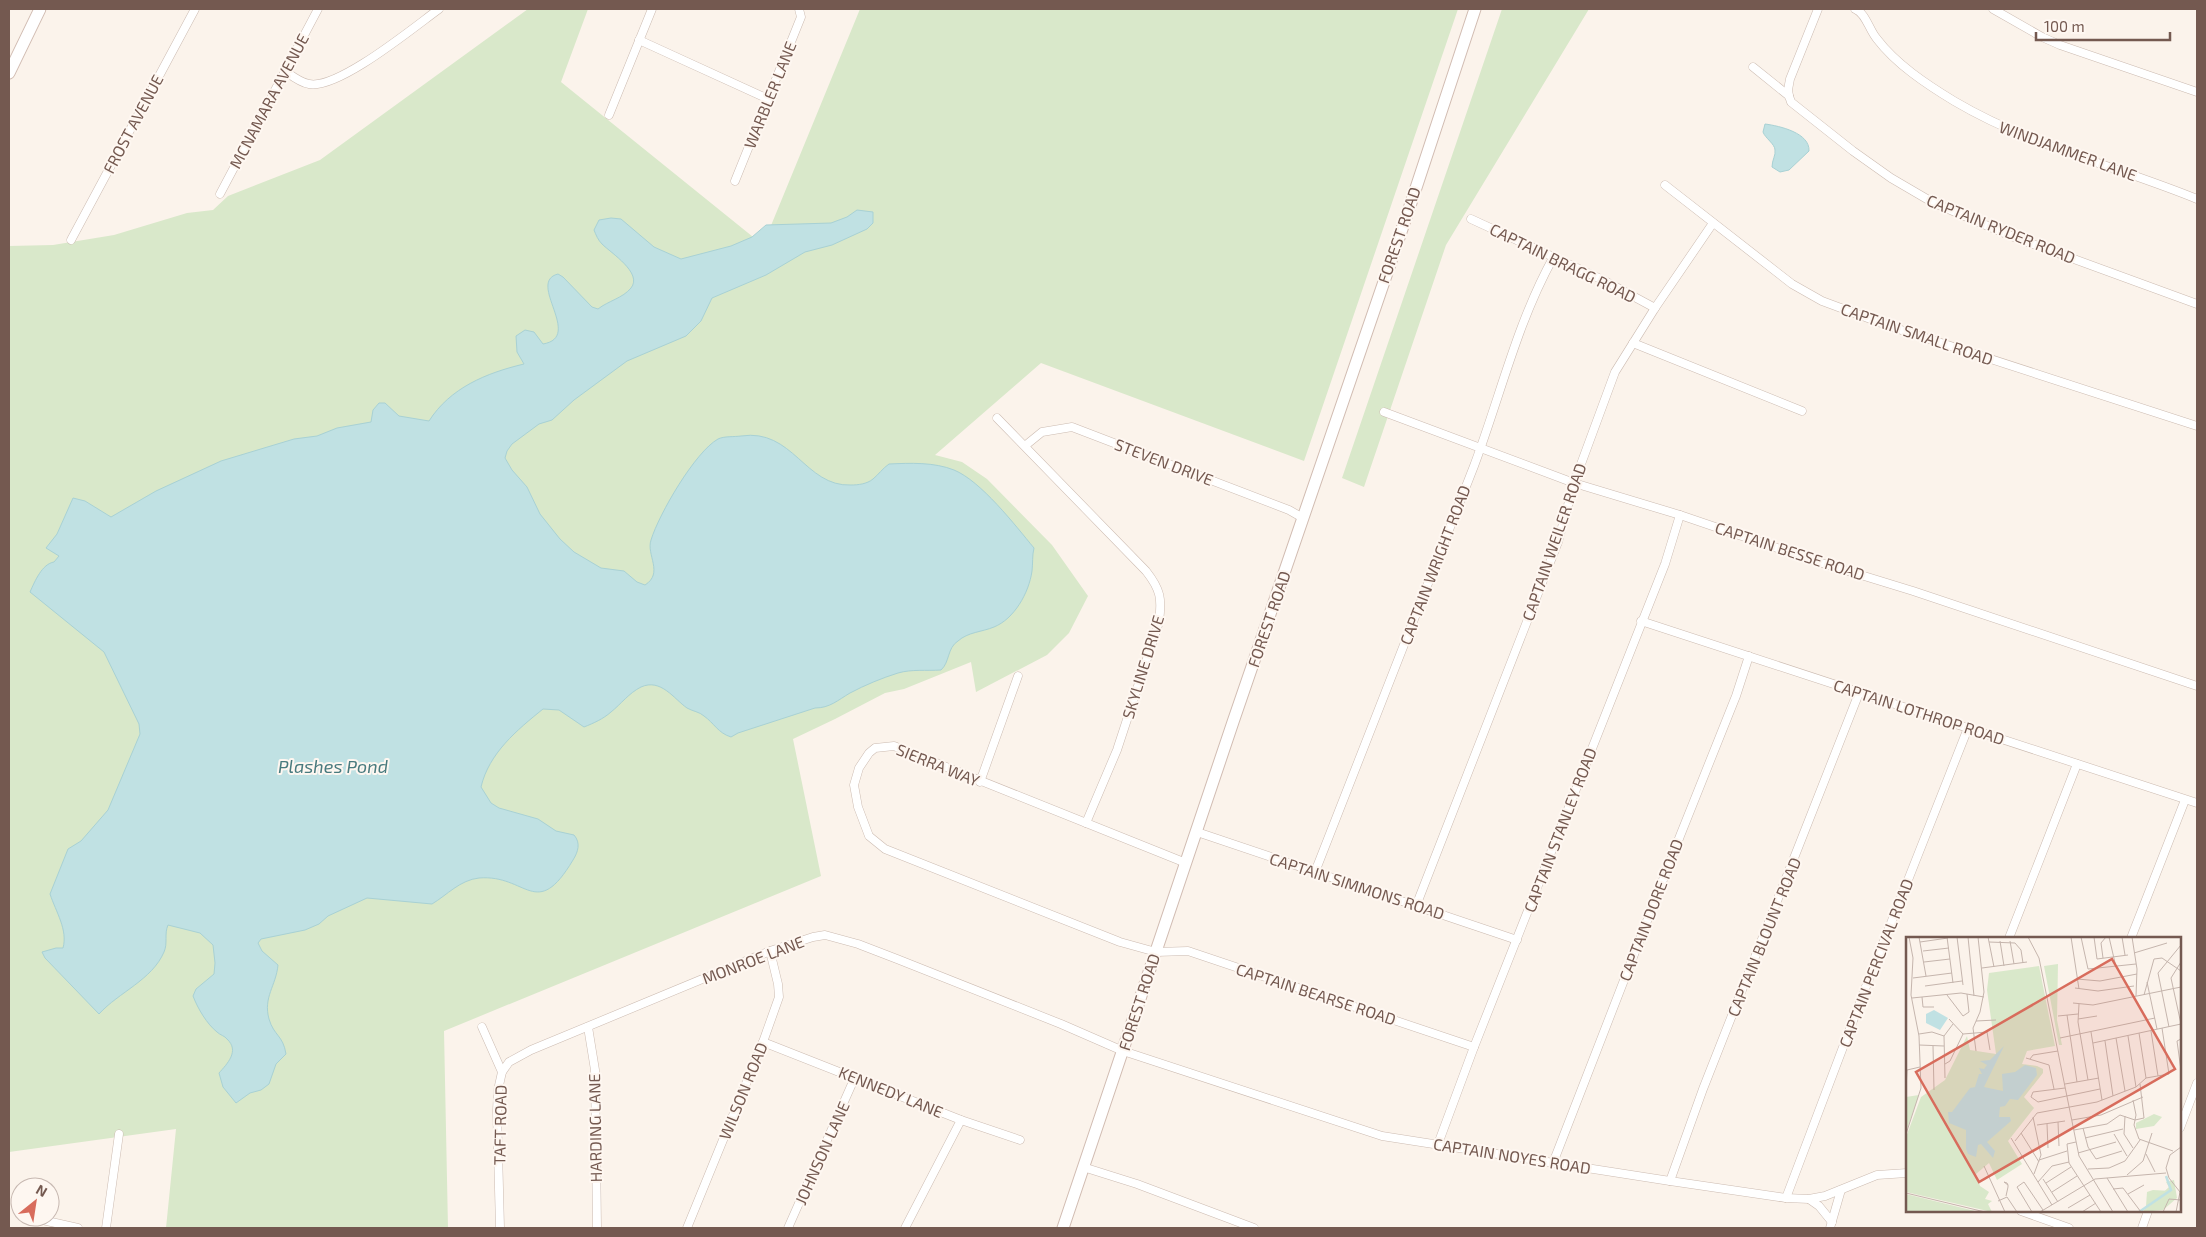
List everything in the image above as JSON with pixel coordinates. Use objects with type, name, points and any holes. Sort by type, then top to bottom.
[{"type":"main road","points":[[9,73],[40,9]]},
{"type":"main road","name":"FOREST ROAD","points":[[1063,1228],[1475,9]]},
{"type":"street","name":"FROST AVENUE","points":[[70,240],[195,9]]},
{"type":"street","name":"MCNAMARA AVENUE","points":[[220,194],[318,9]]},
{"type":"street","points":[[285,71],[308,84],[334,81],[440,9]]},
{"type":"street","points":[[609,115],[652,9]]},
{"type":"street","name":"WARBLER LANE","points":[[735,181],[801,17],[799,9]]},
{"type":"street","points":[[1789,96],[1790,79],[1818,9]]},
{"type":"street","name":"WINDJAMMER LANE","points":[[1858,9],[1876,38],[1893,57],[1912,73],[1968,109],[2004,128],[2046,145],[2197,199]]},
{"type":"street","points":[[1993,9],[2035,33],[2060,44],[2197,92]]},
{"type":"street","points":[[639,40],[768,99]]},
{"type":"street","name":"CAPTAIN RYDER ROAD","points":[[1752,67],[1789,96],[1791,102],[1853,151],[1899,183],[1932,202],[2011,236],[2197,304]]},
{"type":"street","name":"CAPTAIN SMALL ROAD","points":[[1665,185],[1792,284],[1822,302],[1892,327],[2197,426]]},
{"type":"street","name":"CAPTAIN BRAGG ROAD","points":[[1471,219],[1603,280],[1655,308]]},
{"type":"street","name":"CAPTAIN WEILER ROAD","points":[[1416,906],[1558,542],[1574,483],[1616,372],[1655,308],[1712,223]]},
{"type":"street","name":"CAPTAIN WRIGHT ROAD","points":[[1315,872],[1480,449],[1530,307],[1540,282],[1553,258]]},
{"type":"street","points":[[1633,344],[1802,411]]},
{"type":"street","name":"CAPTAIN BESSE ROAD","points":[[1384,412],[1574,483],[1680,515],[2197,686]]},
{"type":"street","name":"SKYLINE DRIVE","points":[[997,418],[1026,445],[1146,571],[1156,583],[1160,593],[1161,605],[1156,632],[1117,750],[1086,824]]},
{"type":"street","name":"STEVEN DRIVE","points":[[1026,445],[1042,432],[1072,426],[1289,510],[1303,518]]},
{"type":"street","name":"CAPTAIN STANLEY ROAD","points":[[1438,1144],[1474,1047],[1664,564],[1680,515]]},
{"type":"street","name":"CAPTAIN LOTHROP ROAD","points":[[1641,621],[2197,803]]},
{"type":"street","name":"CAPTAIN DORE ROAD","points":[[1553,1164],[1736,696],[1749,656]]},
{"type":"street","points":[[980,782],[1018,676]]},
{"type":"street","name":"CAPTAIN BLOUNT ROAD","points":[[1670,1181],[1704,1089],[1859,693]]},
{"type":"street","name":"CAPTAIN PERCIVAL ROAD","points":[[1786,1198],[1865,989],[1968,728]]},
{"type":"street","name":"SIERRA WAY","points":[[1156,952],[1120,942],[885,849],[869,836],[858,807],[854,785],[859,768],[869,753],[875,748],[894,746],[1186,863]]},
{"type":"street","points":[[2009,937],[2077,764]]},
{"type":"street","points":[[2131,937],[2185,800]]},
{"type":"street","name":"CAPTAIN SIMMONS ROAD","points":[[1197,832],[1517,940]]},
{"type":"street","name":"MONROE LANE","points":[[502,1072],[514,1058],[770,951],[813,936],[825,935],[858,944],[1123,1051]]},
{"type":"street","name":"WILSON ROAD","points":[[687,1228],[764,1042],[779,997],[778,984],[770,951]]},
{"type":"street","name":"CAPTAIN BEARSE ROAD","points":[[1156,952],[1188,951],[1474,1047]]},
{"type":"street","name":"TAFT ROAD","points":[[482,1027],[502,1072],[498,1090],[497,1111],[500,1228]]},
{"type":"street","name":"HARDING LANE","points":[[588,1027],[595,1070],[597,1228]]},
{"type":"street","name":"KENNEDY LANE","points":[[764,1042],[961,1120],[1020,1140]]},
{"type":"street","name":"CAPTAIN NOYES ROAD","points":[[1123,1051],[1382,1136],[1553,1164],[1786,1198],[1809,1199],[1841,1190],[1877,1175],[1906,1173]]},
{"type":"street","name":"JOHNSON LANE","points":[[788,1228],[855,1077]]},
{"type":"street","points":[[2181,1125],[2197,1083]]},
{"type":"street","points":[[905,1228],[961,1120]]},
{"type":"street","points":[[106,1228],[119,1134]]},
{"type":"street","points":[[1083,1167],[1137,1184],[1254,1228]]},
{"type":"street","points":[[1831,1225],[1841,1190]]},
{"type":"street","points":[[1809,1199],[1819,1206],[1831,1225]]},
{"type":"street","points":[[2026,1212],[2069,1228]]},
{"type":"street","points":[[2142,1228],[2148,1212]]},
{"type":"street","points":[[60,1224],[78,1228]]},
{"type":"green space","points":[[528,9],[588,9],[561,82],[763,245],[860,9],[1458,9],[1304,461],[1041,363],[935,455],[962,462],[987,479],[1052,545],[1088,596],[1069,633],[1047,655],[976,692],[971,662],[904,689],[885,693],[793,739],[821,876],[444,1031],[448,1228],[166,1228],[176,1129],[9,1152],[9,246],[53,245],[114,235],[187,213],[213,210],[228,196],[320,160]]},
{"type":"green space","points":[[1502,9],[1589,9],[1446,245],[1364,487],[1342,478]]},
{"type":"water","points":[[1765,124],[1793,132],[1805,139],[1809,151],[1789,170],[1780,172],[1772,167],[1775,150],[1763,132]]},
{"type":"water","name":"Plashes Pond","points":[[857,210],[873,212],[873,223],[867,229],[832,245],[805,252],[766,275],[712,298],[701,321],[686,336],[627,361],[574,400],[552,420],[539,424],[512,444],[505,458],[512,470],[527,487],[540,514],[560,539],[574,552],[601,568],[624,571],[637,582],[645,585],[651,580],[653,575],[654,569],[650,546],[662,515],[689,470],[709,446],[720,438],[759,436],[774,441],[822,477],[835,483],[851,485],[871,481],[889,464],[905,463],[946,467],[964,476],[986,493],[1034,548],[1028,588],[1014,612],[994,627],[975,632],[954,644],[941,670],[898,673],[862,687],[830,705],[815,708],[731,737],[719,730],[702,715],[687,708],[667,691],[655,685],[648,685],[637,689],[605,717],[584,727],[559,710],[543,709],[523,725],[497,753],[490,763],[481,787],[491,803],[499,808],[538,819],[556,831],[574,835],[578,841],[577,851],[560,878],[549,888],[540,892],[530,891],[509,882],[495,879],[472,879],[432,904],[367,898],[328,916],[319,924],[305,930],[261,939],[258,943],[262,951],[278,965],[269,998],[268,1011],[271,1025],[283,1043],[286,1054],[276,1064],[269,1084],[261,1090],[250,1093],[236,1103],[223,1087],[219,1073],[231,1057],[231,1044],[210,1025],[200,1011],[193,996],[196,989],[214,974],[213,945],[200,933],[168,925],[165,949],[159,962],[143,978],[99,1014],[45,958],[42,952],[63,948],[64,941],[61,921],[50,894],[68,849],[81,841],[108,810],[140,734],[139,724],[104,652],[30,592],[42,569],[54,562],[59,556],[46,548],[57,534],[73,498],[85,501],[111,517],[156,491],[221,461],[294,439],[317,436],[337,428],[371,422],[373,410],[379,403],[385,403],[399,416],[429,421],[447,399],[470,383],[496,372],[524,364],[517,352],[516,336],[525,330],[534,332],[543,344],[554,339],[558,331],[548,287],[550,279],[558,274],[563,277],[592,307],[598,309],[631,288],[634,282],[629,270],[596,236],[594,230],[599,220],[621,219],[654,247],[681,259],[731,246],[752,237],[766,225],[831,223],[847,217]]}]
